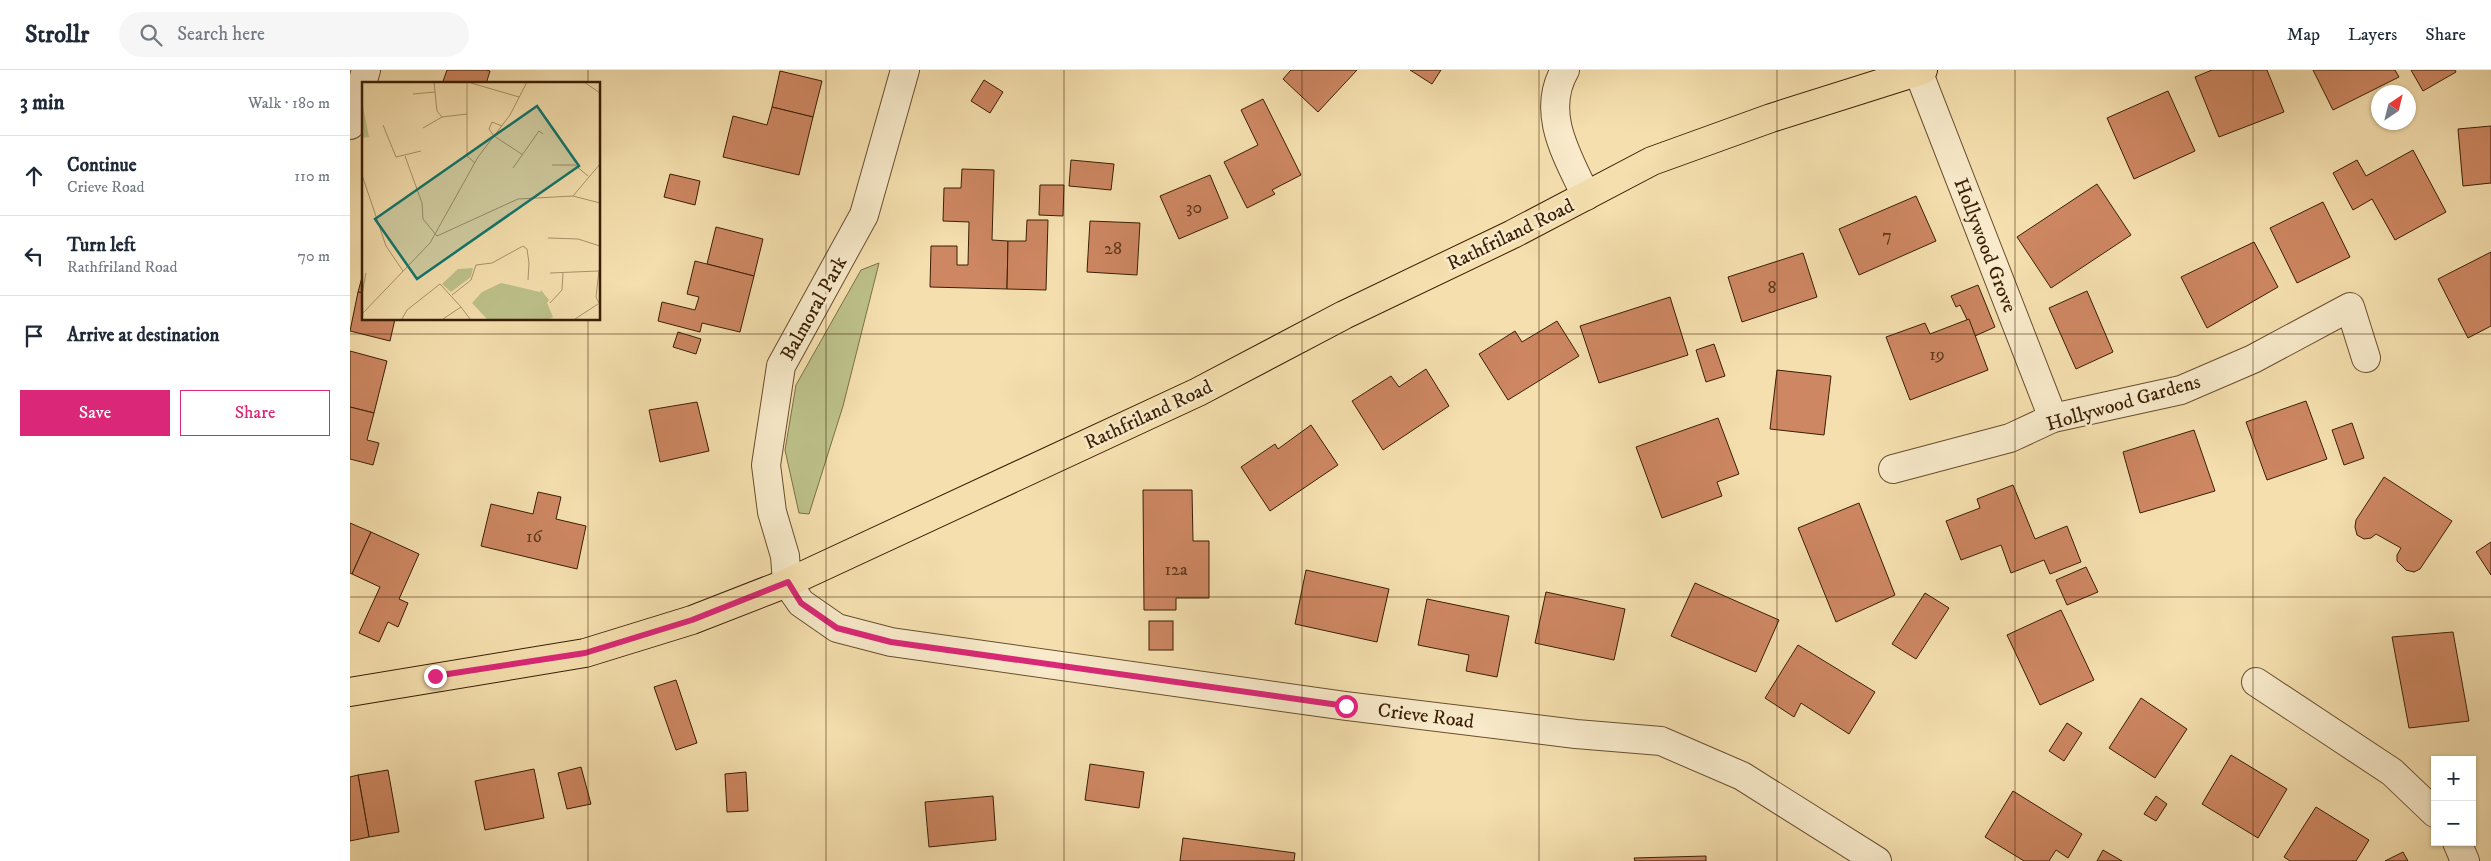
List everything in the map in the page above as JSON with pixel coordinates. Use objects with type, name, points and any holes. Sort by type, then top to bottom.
[{"type":"main road","name":"Rathfriland Road","points":[[350,692],[585,653],[692,620],[788,582],[1198,392],[1344,315],[1513,234],[1652,161],[1770,118],[1920,71]]},
{"type":"street","name":"Balmoral Park","points":[[788,582],[785,556],[772,512],[766,466],[781,366],[864,215],[905,70]]},
{"type":"street","points":[[1565,70],[1554,106],[1558,135],[1586,196]]},
{"type":"street","name":"Hollywood Grove","points":[[1920,71],[2053,418]]},
{"type":"street","points":[[350,125],[362,84]]},
{"type":"street","name":"Hollywood Gardens","points":[[1894,469],[2010,438],[2053,418],[2180,390],[2254,359],[2350,307],[2366,358]]},
{"type":"street","name":"Crieve Road","points":[[788,582],[801,603],[837,628],[891,642],[1356,707],[1576,734],[1661,740],[1742,776],[1877,861]]},
{"type":"street","points":[[2256,682],[2392,772],[2431,809]]},
{"type":"street","points":[[2459,846],[2465,861]]},
{"type":"green space","points":[[879,263],[843,406],[809,514],[799,513],[785,450],[796,385],[861,270]]},
{"type":"building","points":[[447,70],[490,71],[487,82],[443,82]]},
{"type":"building","points":[[1291,70],[1357,70],[1318,112],[1283,79]]},
{"type":"building","points":[[1410,70],[1441,70],[1432,84]]},
{"type":"building","points":[[2212,70],[2267,70],[2284,112],[2219,137],[2195,77]]},
{"type":"building","points":[[2313,70],[2395,70],[2399,77],[2383,85],[2371,85],[2371,91],[2333,110]]},
{"type":"building","points":[[2411,70],[2455,70],[2456,72],[2423,91]]},
{"type":"building","points":[[780,71],[822,81],[813,117],[772,107]]},
{"type":"building","points":[[984,80],[1003,92],[990,113],[971,101]]},
{"type":"building","points":[[2168,91],[2195,151],[2134,179],[2107,118]]},
{"type":"building","points":[[1263,99],[1301,175],[1272,190],[1275,194],[1247,208],[1224,162],[1258,145],[1241,110]]},
{"type":"building","points":[[772,107],[813,117],[799,175],[723,157],[733,116],[767,125]]},
{"type":"building","points":[[2491,126],[2491,183],[2463,186],[2458,129]]},
{"type":"building","points":[[2413,150],[2446,212],[2395,240],[2372,199],[2353,210],[2333,173],[2357,160],[2366,176]]},
{"type":"building","points":[[1071,160],[1114,164],[1111,190],[1069,186]]},
{"type":"building","points":[[962,169],[994,170],[992,240],[1008,241],[1007,289],[930,287],[931,246],[957,246],[957,265],[968,265],[969,222],[943,221],[944,188],[961,188]]},
{"type":"building","points":[[670,174],[700,181],[695,205],[664,197]]},
{"type":"building","points":[[1210,175],[1228,218],[1179,239],[1160,196]]},
{"type":"building","points":[[2097,184],[2131,235],[2051,288],[2017,237]]},
{"type":"building","points":[[1040,185],[1064,185],[1063,216],[1039,215]]},
{"type":"building","points":[[1916,196],[1936,241],[1859,275],[1839,229]]},
{"type":"building","points":[[2323,202],[2350,257],[2297,283],[2270,228]]},
{"type":"building","points":[[1027,220],[1048,220],[1046,290],[1007,289],[1008,241],[1026,241]]},
{"type":"building","points":[[1090,221],[1140,223],[1137,275],[1087,272]]},
{"type":"building","points":[[716,227],[763,239],[754,276],[707,264]]},
{"type":"building","points":[[2254,242],[2278,287],[2207,328],[2181,277]]},
{"type":"building","points":[[2491,252],[2491,326],[2468,338],[2438,279]]},
{"type":"building","points":[[1803,253],[1817,297],[1742,322],[1728,277]]},
{"type":"building","points":[[695,261],[754,276],[740,332],[702,323],[700,332],[658,321],[662,302],[695,310],[699,297],[687,294]]},
{"type":"building","points":[[362,277],[362,293],[358,292]]},
{"type":"building","points":[[1978,285],[1995,327],[1975,336],[1960,305],[1956,307],[1951,296]]},
{"type":"building","points":[[2087,291],[2113,352],[2076,369],[2049,308]]},
{"type":"building","points":[[358,292],[362,293],[362,320],[395,320],[390,341],[350,331]]},
{"type":"building","points":[[1670,297],[1688,355],[1599,383],[1580,326]]},
{"type":"building","points":[[1969,319],[1988,370],[1910,400],[1886,337],[1925,323],[1930,334]]},
{"type":"building","points":[[1557,321],[1579,356],[1508,400],[1479,354],[1515,331],[1522,342]]},
{"type":"building","points":[[678,332],[701,339],[696,354],[673,347]]},
{"type":"building","points":[[1714,344],[1725,376],[1706,382],[1696,350]]},
{"type":"building","points":[[350,351],[387,361],[374,413],[350,407]]},
{"type":"building","points":[[1426,369],[1449,406],[1383,450],[1352,401],[1391,376],[1399,387]]},
{"type":"building","points":[[1777,370],[1831,376],[1824,435],[1770,429]]},
{"type":"building","points":[[2306,401],[2327,459],[2267,480],[2246,422]]},
{"type":"building","points":[[697,402],[709,451],[660,462],[649,410]]},
{"type":"building","points":[[350,407],[374,413],[367,440],[379,443],[373,465],[350,459]]},
{"type":"building","points":[[1718,418],[1739,474],[1717,482],[1722,496],[1662,518],[1636,447]]},
{"type":"building","points":[[2352,423],[2364,458],[2344,465],[2332,430]]},
{"type":"building","points":[[1311,425],[1338,465],[1270,511],[1241,467],[1275,444],[1278,449]]},
{"type":"building","points":[[2194,430],[2215,491],[2140,513],[2123,452]]},
{"type":"building","points":[[2384,477],[2452,521],[2420,569],[2414,572],[2406,570],[2397,561],[2397,555],[2401,548],[2376,534],[2371,538],[2364,539],[2357,535],[2356,520]]},
{"type":"building","points":[[2013,485],[2035,539],[2067,526],[2081,562],[2050,574],[2044,560],[2011,573],[2001,545],[1961,560],[1946,521],[1980,508],[1977,499]]},
{"type":"building","points":[[1143,490],[1192,490],[1193,541],[1209,541],[1209,598],[1176,598],[1176,610],[1144,610]]},
{"type":"building","points":[[538,492],[561,497],[556,519],[586,526],[577,569],[481,546],[491,504],[533,514]]},
{"type":"building","points":[[1859,503],[1895,595],[1836,622],[1798,528]]},
{"type":"building","points":[[350,523],[371,532],[352,574],[350,573]]},
{"type":"building","points":[[371,532],[419,554],[399,599],[408,603],[398,627],[388,622],[379,642],[359,633],[380,587],[352,574]]},
{"type":"building","points":[[2491,542],[2491,575],[2476,552]]},
{"type":"building","points":[[2086,567],[2098,592],[2067,605],[2056,580]]},
{"type":"building","points":[[1306,570],[1389,589],[1377,642],[1295,624]]},
{"type":"building","points":[[1695,583],[1779,620],[1756,672],[1671,636]]},
{"type":"building","points":[[1546,592],[1625,609],[1614,660],[1535,643]]},
{"type":"building","points":[[1925,593],[1949,608],[1916,659],[1892,644]]},
{"type":"building","points":[[1427,599],[1509,616],[1497,677],[1466,671],[1469,655],[1418,645]]},
{"type":"building","points":[[2061,610],[2094,680],[2040,705],[2007,635]]},
{"type":"building","points":[[1149,621],[1173,621],[1173,650],[1149,650]]},
{"type":"building","points":[[2453,632],[2469,721],[2409,728],[2392,637]]},
{"type":"building","points":[[1798,645],[1875,692],[1849,734],[1801,703],[1794,717],[1765,698]]},
{"type":"building","points":[[676,680],[697,743],[676,750],[654,687]]},
{"type":"building","points":[[2141,698],[2187,729],[2155,778],[2109,748]]},
{"type":"building","points":[[2067,723],[2082,733],[2064,761],[2049,751]]},
{"type":"building","points":[[2231,755],[2287,789],[2258,838],[2202,804]]},
{"type":"building","points":[[1090,764],[1144,772],[1139,808],[1085,800]]},
{"type":"building","points":[[581,767],[591,804],[567,809],[558,773]]},
{"type":"building","points":[[534,769],[544,818],[485,830],[475,781]]},
{"type":"building","points":[[388,770],[399,832],[369,837],[358,775]]},
{"type":"building","points":[[746,772],[748,811],[727,812],[725,774]]},
{"type":"building","points":[[358,775],[369,837],[350,841],[350,777]]},
{"type":"building","points":[[2013,791],[2082,834],[2068,858],[2056,850],[2049,861],[2024,861],[1985,837]]},
{"type":"building","points":[[993,796],[996,840],[929,847],[925,802]]},
{"type":"building","points":[[2156,796],[2167,804],[2156,821],[2144,814]]},
{"type":"building","points":[[2316,807],[2369,840],[2356,861],[2290,861],[2284,857]]},
{"type":"building","points":[[1183,838],[1295,853],[1294,861],[1180,861]]},
{"type":"building","points":[[2103,850],[2122,861],[2097,861]]},
{"type":"building","points":[[2403,852],[2408,861],[2385,861]]},
{"type":"building","points":[[1706,856],[1706,861],[1635,861],[1634,858]]},
{"type":"route","points":[[435,676],[585,653],[692,620],[788,582],[801,603],[837,628],[891,642],[1346,706]]}]
